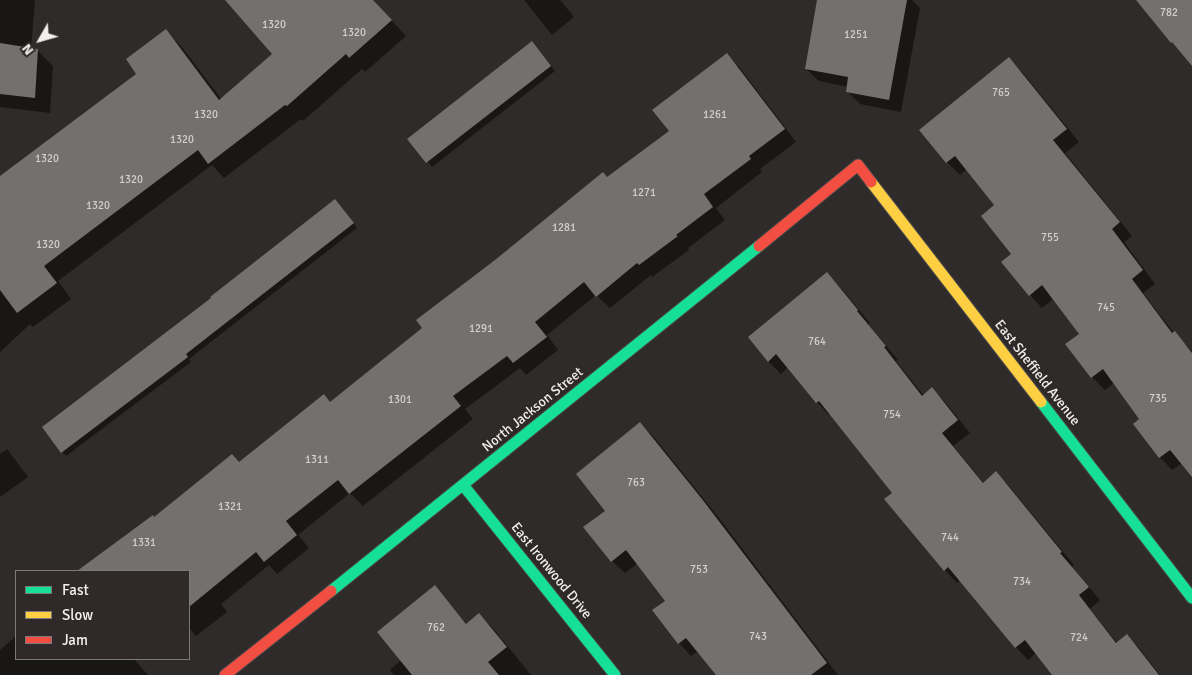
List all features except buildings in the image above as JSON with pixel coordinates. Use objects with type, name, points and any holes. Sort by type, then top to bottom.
[{"type":"street","name":"North Jackson Street","points":[[225,675],[858,165]]},
{"type":"street","name":"East Sheffield Avenue","points":[[858,165],[1192,598]]},
{"type":"street","name":"East Ironwood Drive","points":[[463,485],[615,675]]},
{"type":"traffic: fast","points":[[331,591],[759,246]]},
{"type":"traffic: fast","points":[[1041,402],[1192,598]]},
{"type":"traffic: fast","points":[[463,485],[615,675]]},
{"type":"traffic: slow","points":[[871,182],[1041,402]]},
{"type":"traffic: jam","points":[[759,246],[858,165],[871,182]]},
{"type":"traffic: jam","points":[[225,675],[331,591]]}]
